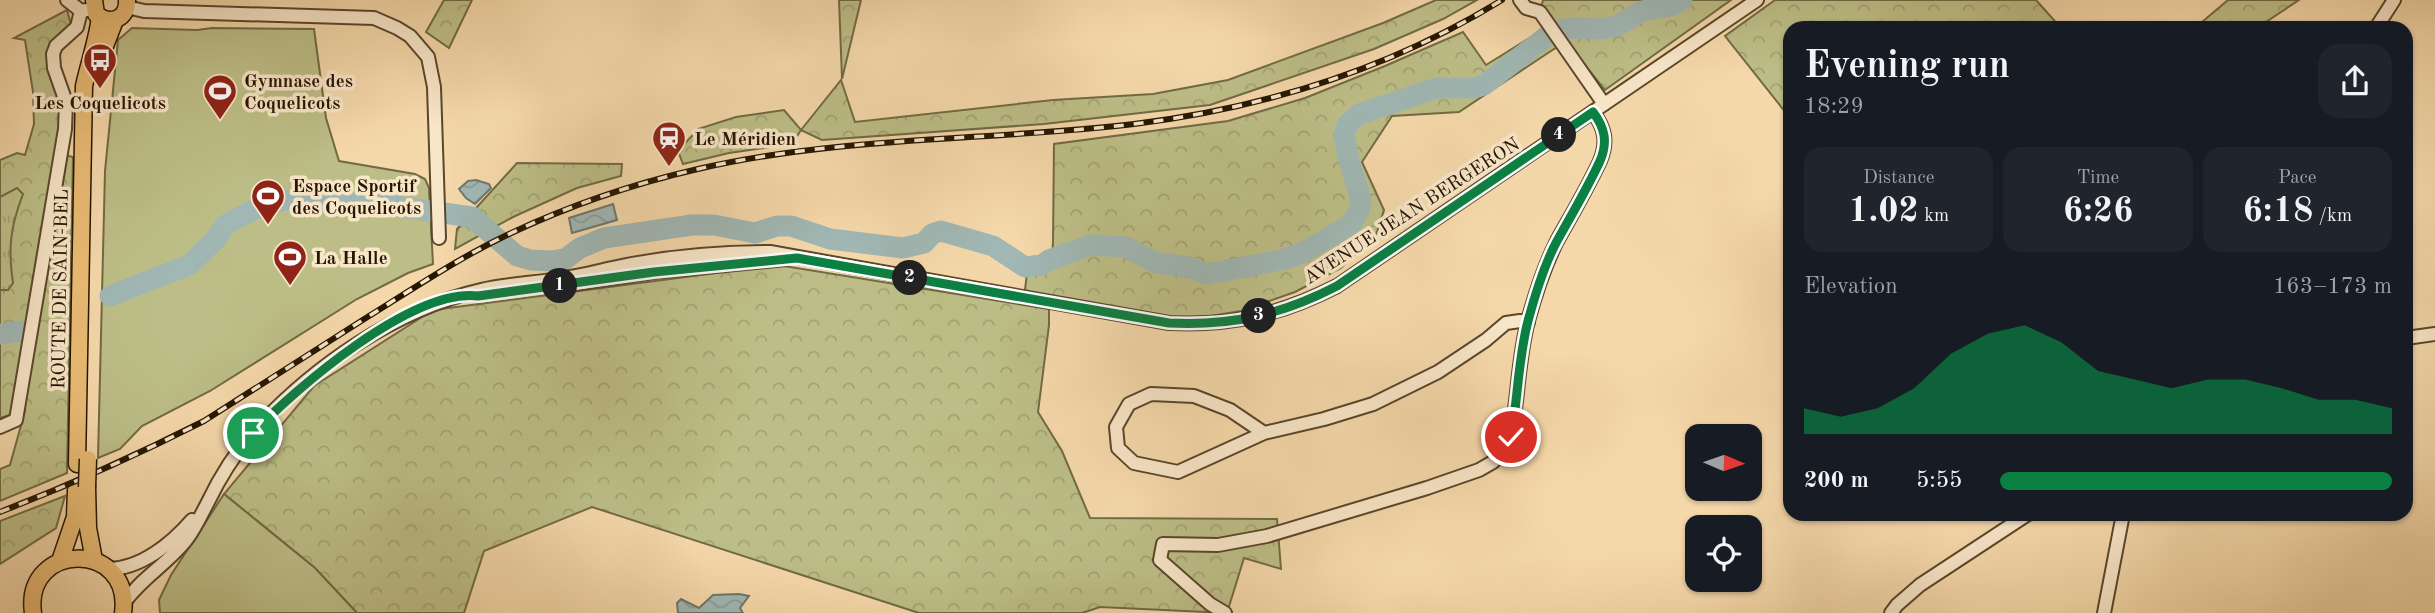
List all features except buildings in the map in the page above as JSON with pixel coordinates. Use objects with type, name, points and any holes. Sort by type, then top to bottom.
[{"type":"main road","points":[[97,12],[123,16],[127,4]]},
{"type":"main road","name":"ROUTE DE SAIN-BEL","points":[[97,12],[99,61],[92,89],[88,335],[82,489],[88,528],[101,565],[120,583],[124,608]]},
{"type":"main road","name":"ROUTE DE SAIN-BEL","points":[[60,561],[82,489]]},
{"type":"main road","points":[[33,613],[33,596],[39,579],[60,561],[77,557],[101,565]]},
{"type":"street","points":[[67,0],[97,12]]},
{"type":"street","points":[[1225,613],[1210,604],[1160,560],[1163,544],[1217,545],[1267,536],[1427,488],[1479,470],[1493,462],[1504,451],[1511,437],[1528,322],[1556,243],[1584,197],[1604,151],[1605,136],[1598,108],[1566,48],[1539,12],[1525,8],[1520,0]]},
{"type":"street","name":"AVENUE JEAN BERGERON","points":[[124,608],[134,589],[178,551],[195,528],[229,464],[278,407],[318,372],[395,321],[433,304],[466,295],[478,296],[654,272],[797,258],[1157,321],[1204,324],[1234,322],[1308,301],[1337,286],[1757,0]]},
{"type":"street","points":[[2380,21],[2393,0]]},
{"type":"street","points":[[127,4],[144,11],[373,18],[397,27],[410,36],[428,57],[434,87],[439,238]]},
{"type":"street","points":[[0,427],[16,420],[65,129],[66,102],[54,68],[53,54],[56,46],[97,12]]},
{"type":"street","points":[[1264,433],[1230,410],[1194,396],[1151,394],[1129,404],[1116,426],[1118,448],[1134,463],[1178,472],[1264,433],[1373,404],[1438,372],[1506,323],[1528,322]]},
{"type":"street","points":[[2413,337],[2435,334]]},
{"type":"street","name":"AVENUE JEAN BERGERON","points":[[101,565],[127,567],[175,540],[208,501]]},
{"type":"street","points":[[1891,613],[1920,585],[2017,521]]},
{"type":"street","points":[[2104,613],[2122,521]]},
{"type":"green space","points":[[444,0],[472,0],[449,48],[426,32]]},
{"type":"green space","points":[[839,0],[861,0],[842,79]]},
{"type":"green space","points":[[1436,0],[1477,0],[1443,19],[1374,49],[1210,105],[1044,124],[822,140],[801,130],[841,80],[855,122],[1053,100],[1153,94],[1228,80],[1383,23]]},
{"type":"green space","points":[[1543,0],[1731,0],[1605,90],[1566,41],[1459,112],[1392,116],[1362,162],[1384,210],[1376,235],[1341,268],[1295,292],[1241,311],[1169,323],[1024,298],[1027,273],[1051,268],[1054,144],[1228,121],[1305,98],[1463,32],[1486,65],[1547,27],[1540,12]]},
{"type":"green space","points":[[1775,0],[2036,0],[2055,21],[1783,21],[1783,109],[1725,36]]},
{"type":"green space","points":[[2228,0],[2299,0],[2268,21],[2203,21]]},
{"type":"green space","points":[[67,10],[73,32],[53,54],[66,102],[61,154],[73,157],[67,473],[0,501],[0,469],[10,465],[25,411],[0,418],[0,290],[8,290],[13,283],[11,238],[23,194],[17,188],[0,197],[0,160],[17,153],[25,155],[34,124],[33,92],[25,40],[14,38]]},
{"type":"green space","name":"Espace Sportif des Coquelicots","points":[[132,28],[314,29],[326,118],[339,161],[415,174],[425,179],[429,188],[433,264],[408,273],[357,299],[210,391],[142,426],[120,449],[98,458],[105,171],[118,40]]},
{"type":"green space","points":[[784,110],[801,130],[792,144],[729,153],[683,164],[678,151],[698,129],[736,117]]},
{"type":"green space","points":[[517,163],[622,164],[621,176],[577,188],[513,217],[455,249],[457,229]]},
{"type":"green space","points":[[22,173],[33,229],[0,331],[0,180]]},
{"type":"green space","points":[[778,265],[1049,309],[1038,412],[1062,451],[1090,518],[1277,519],[1281,569],[1244,558],[1227,613],[1100,607],[1082,613],[919,613],[592,507],[484,551],[464,613],[357,613],[315,568],[224,494],[314,386],[433,310]]},
{"type":"green space","points":[[224,494],[315,568],[357,613],[160,613],[159,600],[171,575]]},
{"type":"green space","points":[[65,496],[56,528],[0,564],[0,521]]},
{"type":"water","points":[[476,180],[489,184],[491,188],[475,204],[459,189],[468,181]]},
{"type":"water","points":[[613,204],[617,220],[572,233],[569,218]]},
{"type":"water","points":[[713,595],[749,596],[740,608],[743,613],[678,613],[677,603],[681,599],[699,608]]},
{"type":"waterway","points":[[110,296],[189,265],[216,239],[225,225],[253,210],[284,200],[386,205],[472,217],[517,256],[531,260],[565,259],[580,248],[604,238],[692,225],[714,225],[755,233],[777,226],[791,226],[830,239],[903,248],[924,243],[932,234],[941,231],[993,246],[1025,267],[1042,265],[1091,245],[1126,247],[1154,262],[1193,268],[1207,274],[1281,260],[1302,253],[1350,225],[1359,211],[1361,200],[1344,135],[1347,125],[1359,114],[1437,88],[1474,88],[1484,85],[1551,33],[1568,28],[1602,29],[1617,26],[1642,11],[1671,6],[1682,0]]},
{"type":"waterway","points":[[0,334],[24,331]]},
{"type":"railway","points":[[0,512],[103,469],[204,421],[472,253],[530,224],[601,197],[698,169],[806,150],[1134,124],[1231,108],[1325,82],[1371,65],[1416,46],[1502,0]]},
{"type":"place","name":"Les Coquelicots","points":[[100,90]]},
{"type":"place","name":"Gymnase des Coquelicots","points":[[220,121]]},
{"type":"place","name":"Le Méridien","points":[[669,168]]},
{"type":"place","name":"Espace Sportif des Coquelicots","points":[[268,226]]},
{"type":"place","name":"La Halle","points":[[290,287]]},
{"type":"route","points":[[253,433],[318,372],[395,321],[433,304],[466,295],[557,287],[654,272],[797,258],[1169,323],[1234,322],[1273,313],[1308,301],[1337,286],[1593,112],[1602,125],[1605,136],[1604,151],[1584,197],[1556,243],[1535,297],[1525,334],[1511,437]]}]
